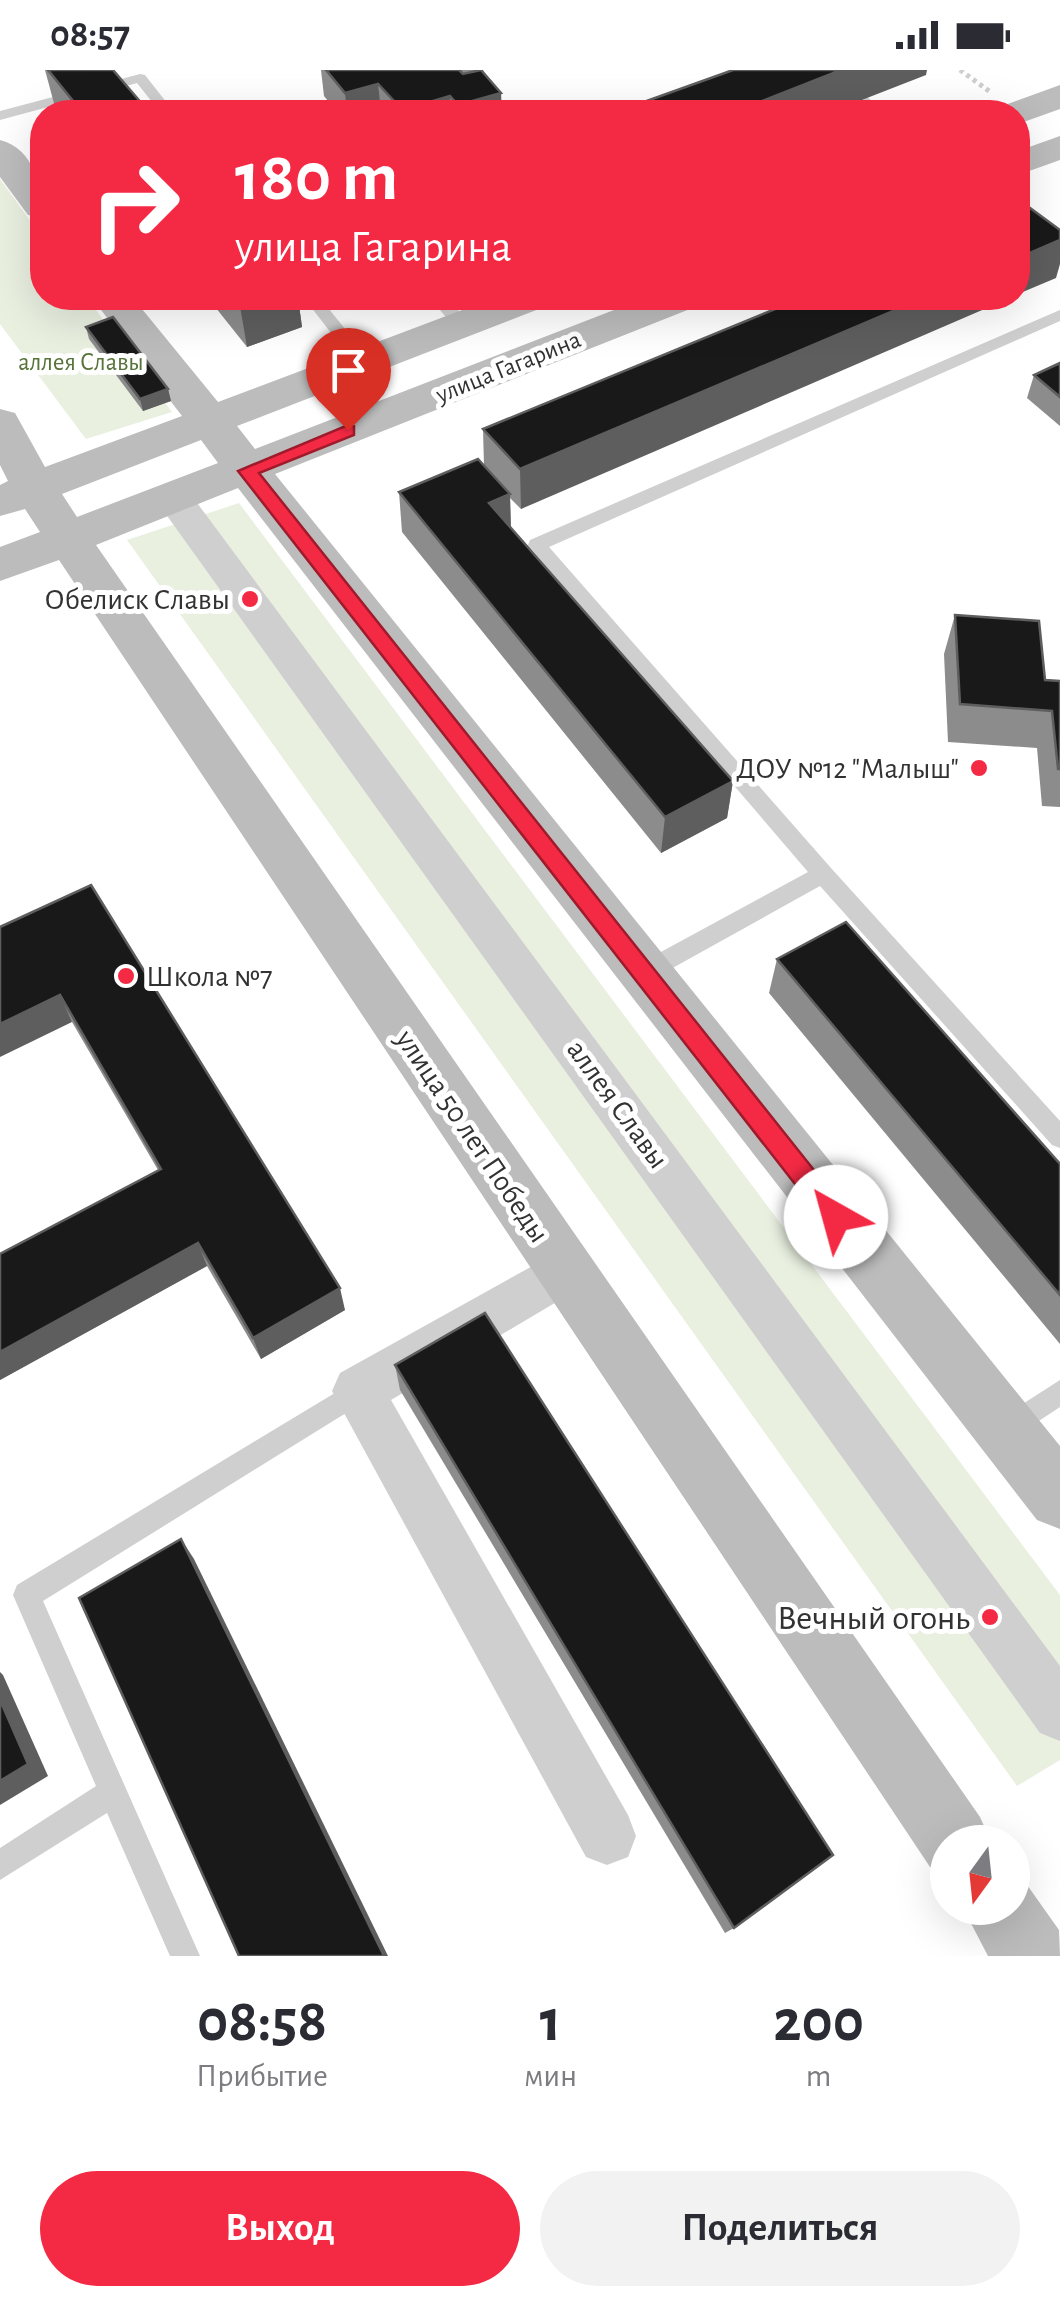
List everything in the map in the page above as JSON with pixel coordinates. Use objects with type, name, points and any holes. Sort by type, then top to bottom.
[{"type":"street","points":[[1030,108],[1060,96]]},
{"type":"street","points":[[1030,159],[1060,147]]},
{"type":"street","points":[[0,151],[30,191]]},
{"type":"street","points":[[121,310],[1060,1497]]},
{"type":"street","name":"улица Гагарина","points":[[0,565],[651,310]]},
{"type":"street","name":"улица Гагарина","points":[[17,494],[362,360],[450,311]]},
{"type":"street","name":"улица 50 лет Победы","points":[[0,423],[17,494],[71,538],[563,1272],[943,1825]]},
{"type":"street","name":"аллея Славы","points":[[174,497],[1060,1713]]},
{"type":"street","points":[[563,1272],[358,1391],[606,1836]]},
{"type":"street","points":[[1011,1925],[1032,1956],[1060,1932]]},
{"type":"lane","points":[[59,100],[140,78],[157,100]]},
{"type":"lane","points":[[0,116],[30,108]]},
{"type":"lane","points":[[322,310],[362,360]]},
{"type":"lane","points":[[1060,315],[537,545],[823,874],[1060,1138]]},
{"type":"lane","points":[[642,973],[823,874]]},
{"type":"lane","points":[[185,1956],[27,1596],[358,1391]]},
{"type":"lane","points":[[1005,1430],[1060,1392]]},
{"type":"lane","points":[[0,1865],[113,1792]]},
{"type":"green space","name":"аллея Славы","points":[[0,179],[30,220],[30,310],[96,310],[172,412],[86,439],[0,324]]},
{"type":"green space","points":[[239,503],[1060,1595],[1060,1760],[1017,1786],[127,540]]},
{"type":"building","points":[[48,70],[113,70],[139,100],[72,100]]},
{"type":"building","points":[[326,70],[459,70],[463,74],[481,70],[501,93],[476,100],[454,100],[450,96],[436,100],[393,100],[378,84],[345,93]]},
{"type":"building","points":[[733,70],[841,70],[765,100],[649,100]]},
{"type":"building","points":[[1030,208],[1060,230],[1060,240],[1030,253]]},
{"type":"building","points":[[773,310],[896,310],[520,469],[483,429]]},
{"type":"building","points":[[113,317],[168,389],[140,399],[86,327]]},
{"type":"building","points":[[1060,363],[1060,397],[1034,375]]},
{"type":"building","points":[[478,459],[510,494],[489,503],[733,781],[665,817],[399,492]]},
{"type":"building","points":[[955,615],[1039,621],[1045,680],[1060,681],[1060,769],[1052,711],[960,704]]},
{"type":"building","points":[[91,885],[340,1288],[253,1338],[198,1243],[0,1352],[0,1254],[161,1169],[60,995],[0,1024],[0,927]]},
{"type":"building","points":[[846,922],[1060,1164],[1060,1295],[777,959]]},
{"type":"building","points":[[485,1313],[833,1855],[734,1928],[395,1365]]},
{"type":"building","points":[[181,1539],[384,1956],[239,1956],[79,1598]]},
{"type":"building","points":[[0,1700],[28,1764],[0,1781]]},
{"type":"place","name":"Обелиск Славы","points":[[250,599]]},
{"type":"place","name":"ДОУ №12 \"Малыш\"","points":[[979,768]]},
{"type":"place","name":"Школа №7","points":[[126,976]]},
{"type":"place","name":"Вечный огонь","points":[[990,1617]]},
{"type":"route","points":[[348,430],[247,471],[836,1217]]}]
